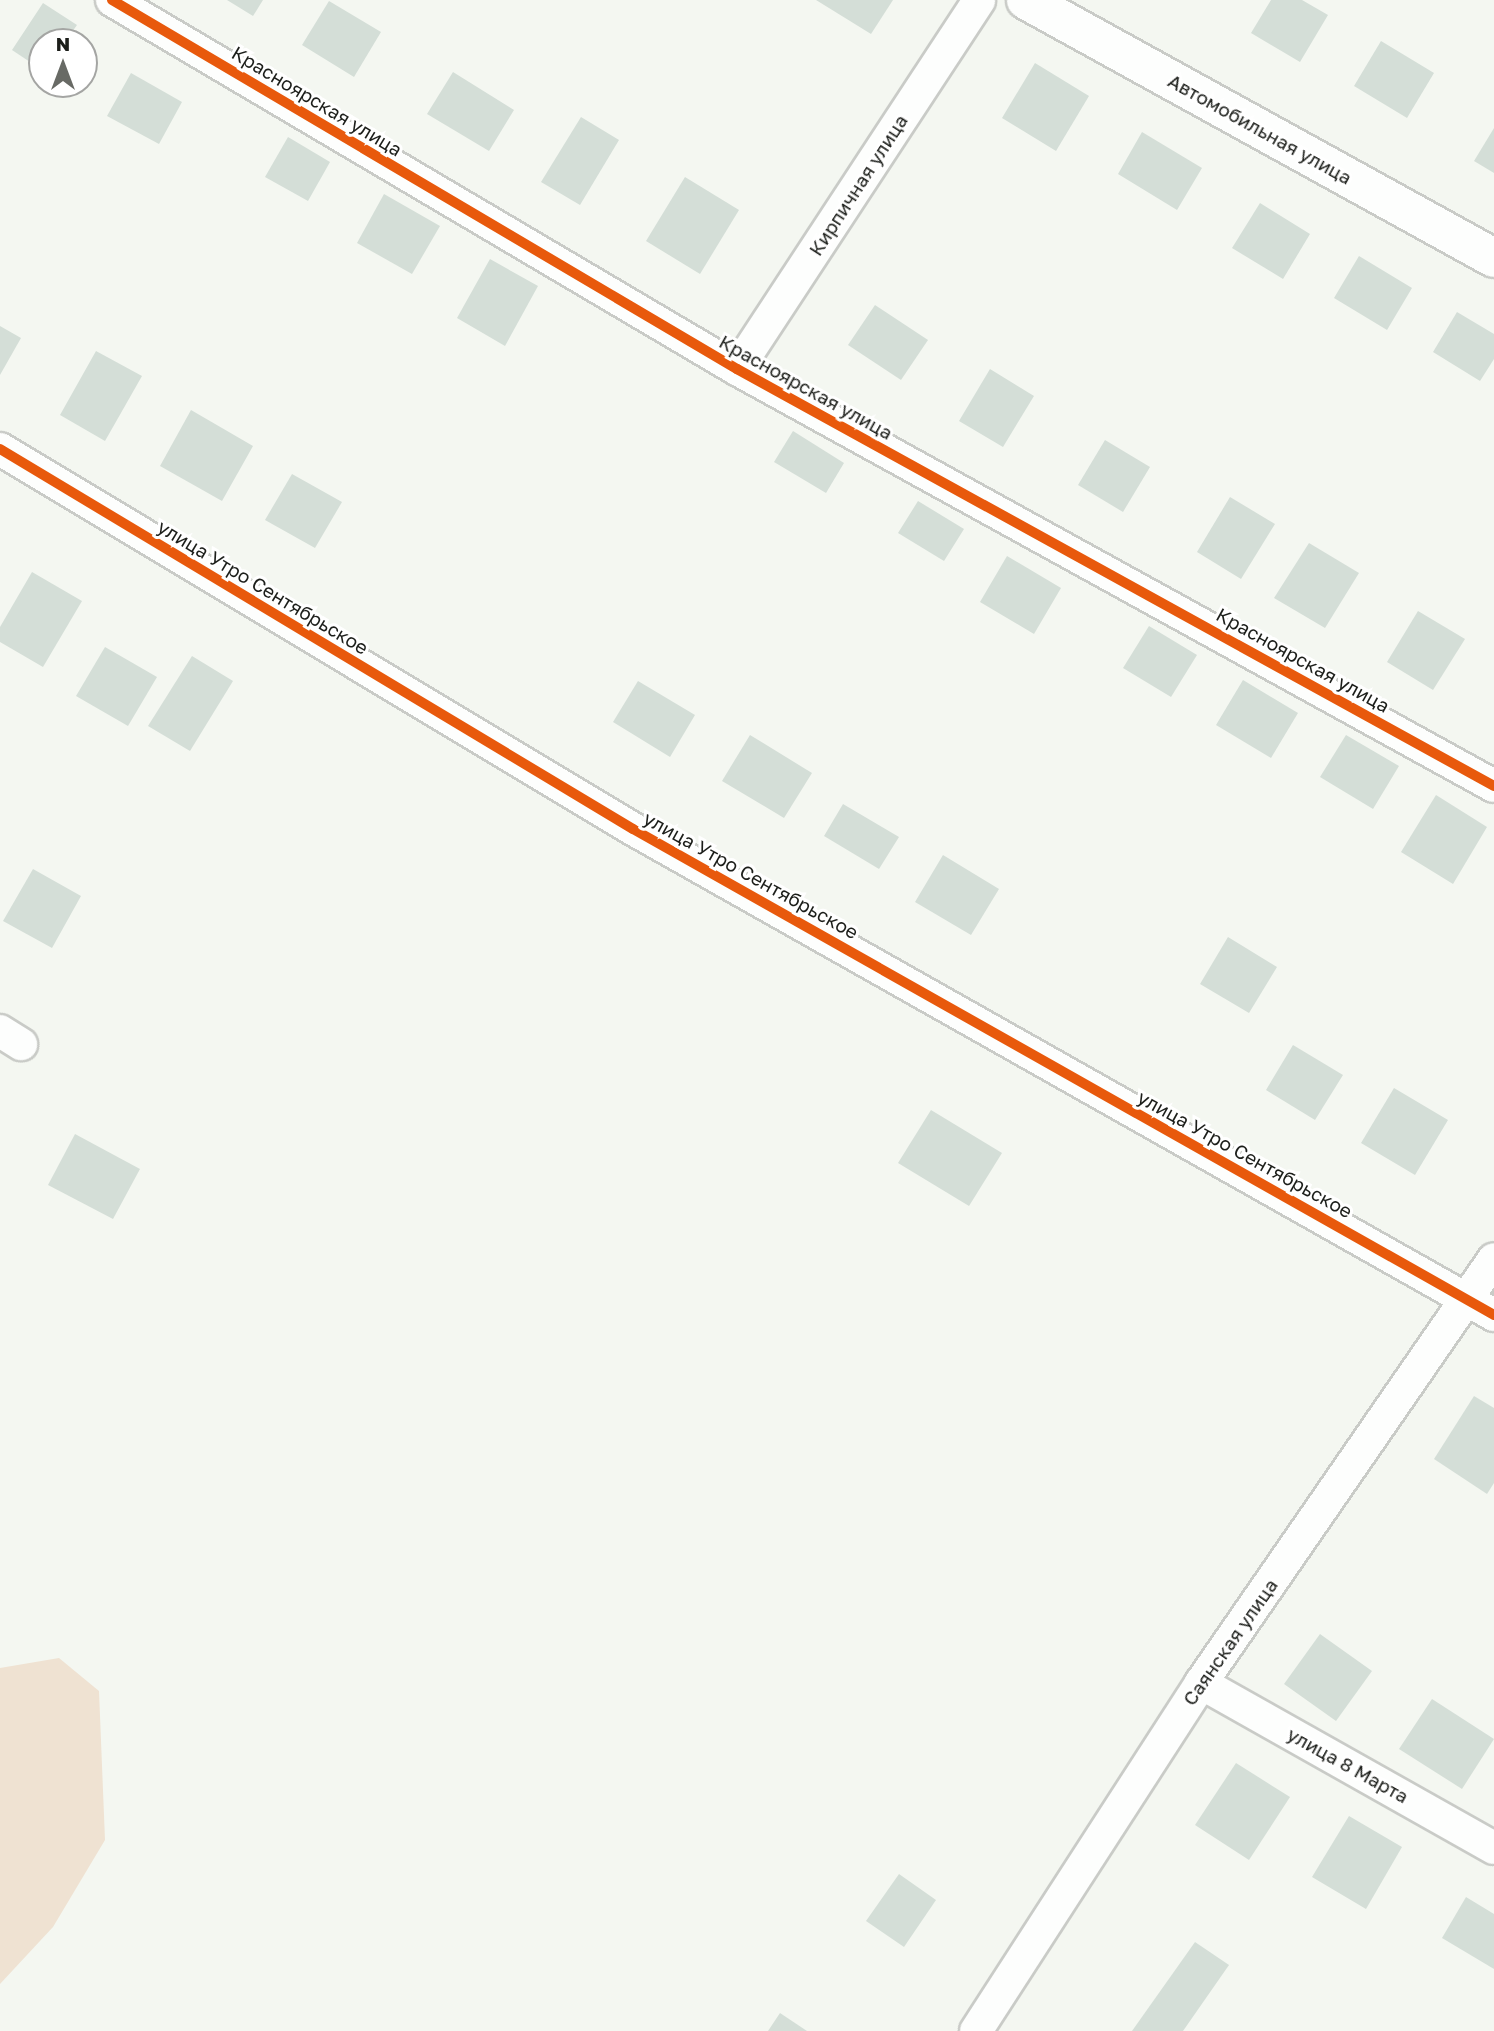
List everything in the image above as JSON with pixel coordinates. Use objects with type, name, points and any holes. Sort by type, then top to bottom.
[{"type":"street","name":"Красноярская улица","points":[[112,0],[737,369],[1494,786]]},
{"type":"street","name":"Кирпичная улица","points":[[737,369],[979,0]]},
{"type":"street","name":"Автомобильная улица","points":[[1026,0],[1494,258]]},
{"type":"street","name":"улица Утро Сентябрьское","points":[[0,449],[633,829],[1481,1308]]},
{"type":"street","name":"Саянская улица","points":[[976,2031],[1201,1683],[1481,1308],[1494,1259]]},
{"type":"street","name":"улица 8 Марта","points":[[1201,1683],[1494,1848]]},
{"type":"shaded area","points":[[59,1658],[99,1691],[105,1840],[53,1927],[0,1984],[0,1668]]},
{"type":"building","points":[[227,0],[263,0],[253,16]]},
{"type":"building","points":[[816,0],[893,0],[871,34]]},
{"type":"building","points":[[1271,0],[1302,0],[1328,15],[1300,62],[1251,33]]},
{"type":"building","points":[[329,1],[381,32],[354,77],[302,45]]},
{"type":"building","points":[[43,3],[77,25],[75,28],[28,28],[28,61],[12,50]]},
{"type":"building","points":[[1381,41],[1434,73],[1407,118],[1354,86]]},
{"type":"building","points":[[1035,63],[1089,96],[1056,151],[1002,118]]},
{"type":"building","points":[[453,72],[514,110],[489,151],[427,114]]},
{"type":"building","points":[[131,73],[182,102],[159,144],[107,116]]},
{"type":"building","points":[[581,117],[619,140],[580,205],[541,182]]},
{"type":"building","points":[[1494,128],[1494,173],[1474,161]]},
{"type":"building","points":[[1142,132],[1202,168],[1177,210],[1118,174]]},
{"type":"building","points":[[288,137],[330,162],[308,201],[265,177]]},
{"type":"building","points":[[685,177],[739,210],[700,274],[646,241]]},
{"type":"building","points":[[384,194],[440,226],[412,274],[357,243]]},
{"type":"building","points":[[1260,203],[1310,234],[1283,279],[1232,248]]},
{"type":"building","points":[[1359,256],[1412,288],[1387,330],[1334,298]]},
{"type":"building","points":[[490,259],[538,286],[505,346],[457,318]]},
{"type":"building","points":[[875,305],[928,340],[901,380],[848,345]]},
{"type":"building","points":[[1457,312],[1494,334],[1494,359],[1480,381],[1433,352]]},
{"type":"building","points":[[0,326],[21,338],[0,375]]},
{"type":"building","points":[[96,351],[142,376],[105,441],[60,415]]},
{"type":"building","points":[[990,369],[1034,396],[1003,447],[959,421]]},
{"type":"building","points":[[191,410],[253,446],[222,501],[160,466]]},
{"type":"building","points":[[793,431],[844,463],[826,493],[774,462]]},
{"type":"building","points":[[1105,440],[1150,467],[1123,512],[1078,485]]},
{"type":"building","points":[[292,474],[342,502],[315,548],[265,520]]},
{"type":"building","points":[[1230,497],[1275,524],[1241,579],[1197,552]]},
{"type":"building","points":[[918,501],[964,529],[944,561],[898,533]]},
{"type":"building","points":[[1309,543],[1359,573],[1325,628],[1274,598]]},
{"type":"building","points":[[1007,556],[1061,588],[1034,634],[980,602]]},
{"type":"building","points":[[32,572],[82,601],[43,667],[0,642],[0,627]]},
{"type":"building","points":[[1418,611],[1465,639],[1433,690],[1387,662]]},
{"type":"building","points":[[1149,626],[1197,655],[1171,697],[1123,668]]},
{"type":"building","points":[[105,647],[157,677],[128,726],[76,696]]},
{"type":"building","points":[[192,656],[233,681],[190,751],[148,726]]},
{"type":"building","points":[[1243,680],[1298,713],[1271,758],[1216,725]]},
{"type":"building","points":[[638,681],[695,715],[670,757],[613,722]]},
{"type":"building","points":[[750,735],[812,773],[784,818],[722,781]]},
{"type":"building","points":[[1346,735],[1399,766],[1373,809],[1320,777]]},
{"type":"building","points":[[1436,795],[1487,827],[1453,884],[1401,852]]},
{"type":"building","points":[[843,804],[899,837],[879,869],[824,836]]},
{"type":"building","points":[[943,855],[999,889],[971,935],[915,902]]},
{"type":"building","points":[[33,869],[81,896],[52,948],[3,921]]},
{"type":"building","points":[[1228,937],[1277,967],[1249,1013],[1200,984]]},
{"type":"building","points":[[1293,1045],[1343,1075],[1315,1120],[1266,1090]]},
{"type":"building","points":[[1394,1088],[1448,1120],[1415,1175],[1361,1143]]},
{"type":"building","points":[[931,1110],[1002,1153],[969,1206],[898,1163]]},
{"type":"building","points":[[75,1134],[140,1169],[113,1219],[48,1185]]},
{"type":"building","points":[[1474,1396],[1494,1408],[1494,1483],[1487,1494],[1434,1459]]},
{"type":"building","points":[[1320,1634],[1372,1671],[1336,1721],[1284,1684]]},
{"type":"building","points":[[1432,1699],[1494,1739],[1462,1789],[1399,1749]]},
{"type":"building","points":[[1236,1763],[1290,1797],[1249,1860],[1195,1825]]},
{"type":"building","points":[[1349,1816],[1402,1847],[1366,1909],[1312,1877]]},
{"type":"building","points":[[899,1874],[936,1900],[904,1947],[866,1921]]},
{"type":"building","points":[[1466,1897],[1494,1914],[1494,1969],[1442,1938]]},
{"type":"building","points":[[1195,1942],[1229,1965],[1183,2031],[1132,2031]]},
{"type":"building","points":[[780,2013],[807,2031],[768,2031]]},
{"type":"cycle path","points":[[112,0],[737,369],[1494,786]]},
{"type":"cycle path","points":[[0,449],[633,829],[1494,1315]]}]
